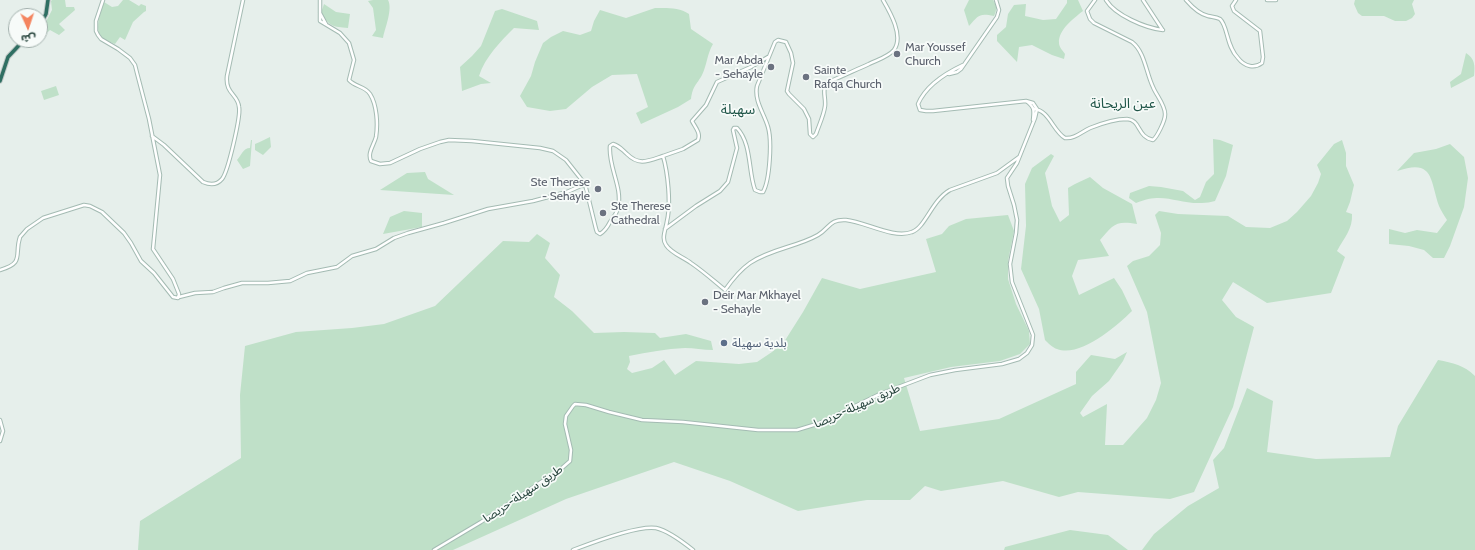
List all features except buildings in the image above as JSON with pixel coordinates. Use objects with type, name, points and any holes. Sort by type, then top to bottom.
[{"type":"highway","points":[[0,81],[8,57],[15,48]]},
{"type":"street","points":[[103,0],[96,21],[96,31],[101,39],[124,52],[130,58],[135,66],[146,106],[160,180],[153,249],[173,278],[179,292],[179,296]]},
{"type":"street","points":[[151,136],[164,145],[202,182],[214,184],[221,180],[225,175],[231,154],[240,107],[236,98],[228,87],[227,76],[243,0]]},
{"type":"street","points":[[320,0],[320,13],[326,24],[340,33],[349,43],[354,60],[349,80],[366,90],[372,99],[376,111],[376,137],[369,154],[371,161],[380,164],[390,163],[420,149],[449,140],[540,148],[553,151],[560,155],[585,184],[596,229],[599,233],[602,233],[612,219],[618,206],[618,193],[610,158],[610,146],[613,144],[620,147],[632,160],[639,162],[683,149],[698,140],[700,135],[692,121],[706,105],[717,82],[751,67],[769,57]]},
{"type":"street","points":[[665,230],[696,206],[720,191],[725,185],[730,175],[736,151],[734,128],[737,128],[740,132],[745,143],[755,190],[763,192],[767,182],[771,140],[768,128],[757,102],[756,93],[757,86],[775,42],[778,40],[786,42],[791,53],[793,63],[787,91],[804,108],[809,119],[810,134],[814,137],[824,113],[824,89],[826,83],[884,57],[894,50],[897,40],[895,27],[893,19],[883,0]]},
{"type":"street","points":[[996,0],[999,10],[997,17],[961,69],[957,72],[948,74],[926,90],[918,104],[920,110],[933,111],[1026,101],[1033,103],[1036,111],[1042,112],[1064,138],[1074,137],[1090,128],[1123,120],[1131,120],[1138,126],[1142,135],[1152,140],[1156,138],[1165,116],[1164,109],[1152,86],[1135,44],[1120,35],[1099,26],[1090,18],[1087,10],[1095,0]]},
{"type":"street","points":[[1106,0],[1116,10],[1136,22],[1152,28],[1163,30],[1143,0]]},
{"type":"street","points":[[1186,0],[1197,11],[1208,16],[1215,17],[1221,21],[1225,27],[1229,44],[1234,54],[1243,63],[1250,66],[1257,66],[1262,63],[1263,57],[1260,31],[1234,11],[1232,6],[1236,0]]},
{"type":"street","points":[[1267,0],[1276,0]]},
{"type":"street","name":"طريق سهيلة-حريصا","points":[[434,550],[481,522],[562,468],[570,461],[571,450],[567,435],[566,420],[568,412],[575,404],[586,405],[642,420],[683,422],[758,430],[797,430],[820,423],[880,394],[930,375],[1002,364],[1019,359],[1027,353],[1032,345],[1033,334],[1015,292],[1010,264],[1016,233],[1016,220],[1007,178],[1019,157],[1036,111]]},
{"type":"street","points":[[663,156],[667,170],[669,206],[664,241],[668,249],[695,266],[725,290],[733,279],[752,262],[818,235],[835,221],[847,220],[894,232],[905,233],[915,231],[920,227],[934,204],[943,194],[997,173],[1019,157]]},
{"type":"street","points":[[0,270],[14,264],[17,257],[20,237],[34,224],[49,215],[87,205],[102,212],[124,233],[141,261],[154,273],[175,298],[195,293],[213,292],[242,283],[268,283],[294,280],[307,273],[337,267],[349,257],[376,249],[394,238],[408,233],[488,208],[533,201],[567,192],[585,184]]},
{"type":"street","points":[[0,420],[3,431],[0,441]]},
{"type":"street","points":[[573,550],[598,540],[627,532],[653,528],[659,529],[672,536],[693,550]]},
{"type":"green space","points":[[65,0],[66,7],[74,7],[75,10],[59,24],[65,30],[59,35],[50,30],[48,32],[48,18],[52,10],[51,1]]},
{"type":"green space","points":[[123,0],[129,0],[139,6],[141,4],[146,6],[146,11],[133,22],[125,40],[120,37],[115,44],[104,40],[100,36],[98,26],[104,2],[112,7],[118,6]]},
{"type":"green space","points":[[388,0],[390,8],[383,38],[372,36],[376,30],[373,8],[368,1]]},
{"type":"green space","points":[[969,0],[993,0],[996,8],[994,16],[982,15],[975,19],[969,26],[964,10]]},
{"type":"green space","points":[[1067,0],[1078,0],[1083,11],[1067,25],[1059,38],[1060,47],[1065,54],[1064,59],[1032,45],[1019,47],[1017,62],[997,41],[997,35],[1006,27],[1008,14],[1014,5],[1026,4],[1025,16],[1043,20],[1056,19],[1067,3]]},
{"type":"green space","points":[[1355,0],[1414,0],[1412,4],[1415,14],[1412,18],[1406,21],[1395,21],[1384,16],[1362,16],[1358,13],[1354,4]]},
{"type":"green space","points":[[324,4],[336,12],[350,14],[348,28],[335,26],[326,21],[321,13]]},
{"type":"green space","points":[[655,8],[677,9],[689,14],[691,29],[713,44],[709,52],[704,71],[694,88],[691,99],[678,107],[641,124],[636,113],[648,107],[637,74],[612,75],[592,87],[566,109],[550,111],[527,107],[520,96],[531,76],[543,43],[563,31],[580,35],[591,31],[600,10],[626,18]]},
{"type":"green space","points":[[502,9],[537,21],[539,30],[514,28],[485,62],[479,76],[491,83],[481,84],[462,91],[460,67],[481,46],[495,11]]},
{"type":"green space","points":[[1466,53],[1474,63],[1474,76],[1451,88],[1450,82],[1461,74]]},
{"type":"green space","points":[[56,86],[59,95],[44,100],[41,91]]},
{"type":"green space","points":[[270,137],[271,147],[263,155],[255,150],[255,144]]},
{"type":"green space","points":[[1213,139],[1233,145],[1226,176],[1215,201],[1193,203],[1154,198],[1136,203],[1129,198],[1130,193],[1149,186],[1183,191],[1195,200],[1200,197],[1206,182],[1214,174]]},
{"type":"green space","points":[[251,140],[250,166],[243,169],[237,160],[244,151],[250,148]]},
{"type":"green space","points":[[1342,140],[1346,153],[1346,166],[1354,185],[1346,212],[1352,214],[1352,219],[1348,233],[1337,251],[1345,257],[1331,293],[1267,303],[1233,282],[1222,300],[1236,317],[1254,327],[1233,407],[1194,492],[1170,499],[1078,492],[1059,497],[1003,481],[941,491],[925,486],[910,500],[867,500],[798,511],[730,481],[674,462],[566,499],[453,550],[138,550],[140,521],[241,458],[240,395],[245,346],[296,332],[384,324],[435,306],[503,241],[529,242],[537,234],[550,243],[545,258],[560,275],[554,297],[572,311],[594,333],[655,333],[660,338],[686,334],[711,341],[713,350],[678,348],[629,356],[630,362],[627,369],[632,373],[652,368],[664,360],[675,375],[696,361],[739,364],[757,362],[784,342],[822,278],[860,289],[936,272],[926,239],[942,234],[949,226],[966,219],[1008,215],[1014,231],[1008,261],[1008,279],[1016,304],[1029,331],[1030,344],[1020,354],[1000,361],[951,367],[904,378],[920,431],[999,419],[1076,384],[1076,372],[1091,355],[1115,359],[1127,352],[1123,361],[1109,381],[1092,396],[1080,413],[1083,417],[1107,404],[1105,445],[1123,445],[1147,418],[1156,400],[1161,383],[1147,312],[1127,266],[1133,261],[1149,256],[1160,245],[1161,233],[1155,215],[1159,211],[1178,214],[1228,216],[1246,227],[1270,228],[1287,221],[1311,196],[1321,174],[1317,165],[1334,144]]},
{"type":"green space","points":[[1450,144],[1464,157],[1468,178],[1464,207],[1450,246],[1444,258],[1433,258],[1424,250],[1409,246],[1389,244],[1389,229],[1405,233],[1417,230],[1437,233],[1447,220],[1439,206],[1432,180],[1424,170],[1418,167],[1397,171],[1414,153],[1436,149]]},
{"type":"green space","points":[[1051,154],[1054,156],[1045,173],[1052,206],[1060,222],[1069,215],[1068,188],[1090,177],[1103,188],[1132,204],[1137,224],[1119,223],[1112,227],[1100,240],[1109,256],[1078,260],[1072,276],[1079,295],[1114,278],[1122,290],[1132,311],[1117,325],[1098,339],[1087,345],[1066,351],[1055,348],[1045,340],[1039,309],[1021,269],[1026,226],[1025,184],[1032,168]]},
{"type":"green space","points":[[425,172],[428,179],[454,195],[380,190],[407,173]]},
{"type":"green space","points":[[404,211],[422,213],[422,227],[383,234],[390,217]]},
{"type":"green space","points":[[1438,360],[1453,363],[1471,372],[1475,376],[1475,550],[1142,550],[1154,534],[1188,506],[1219,488],[1213,460],[1224,448],[1247,388],[1273,401],[1267,452],[1316,459],[1390,457],[1398,426]]},
{"type":"green space","points":[[1070,530],[1108,535],[1128,550],[1004,550],[1005,547]]},
{"type":"place","name":"Mar Youssef Church","points":[[897,54]]},
{"type":"place","name":"Mar Abda - Sehayle","points":[[771,67]]},
{"type":"place","name":"Sainte Rafqa Church","points":[[806,77]]},
{"type":"place","name":"Ste Therese - Sehayle","points":[[598,189]]},
{"type":"place","name":"Ste Therese Cathedral","points":[[603,213]]},
{"type":"place","name":"Deir Mar Mkhayel - Sehayle","points":[[705,302]]},
{"type":"place","name":"بلدية سهيلة","points":[[724,343]]},
{"type":"district","name":"عين الريحانة","points":[[1123,104]]},
{"type":"district","name":"سهيلة","points":[[738,110]]}]
